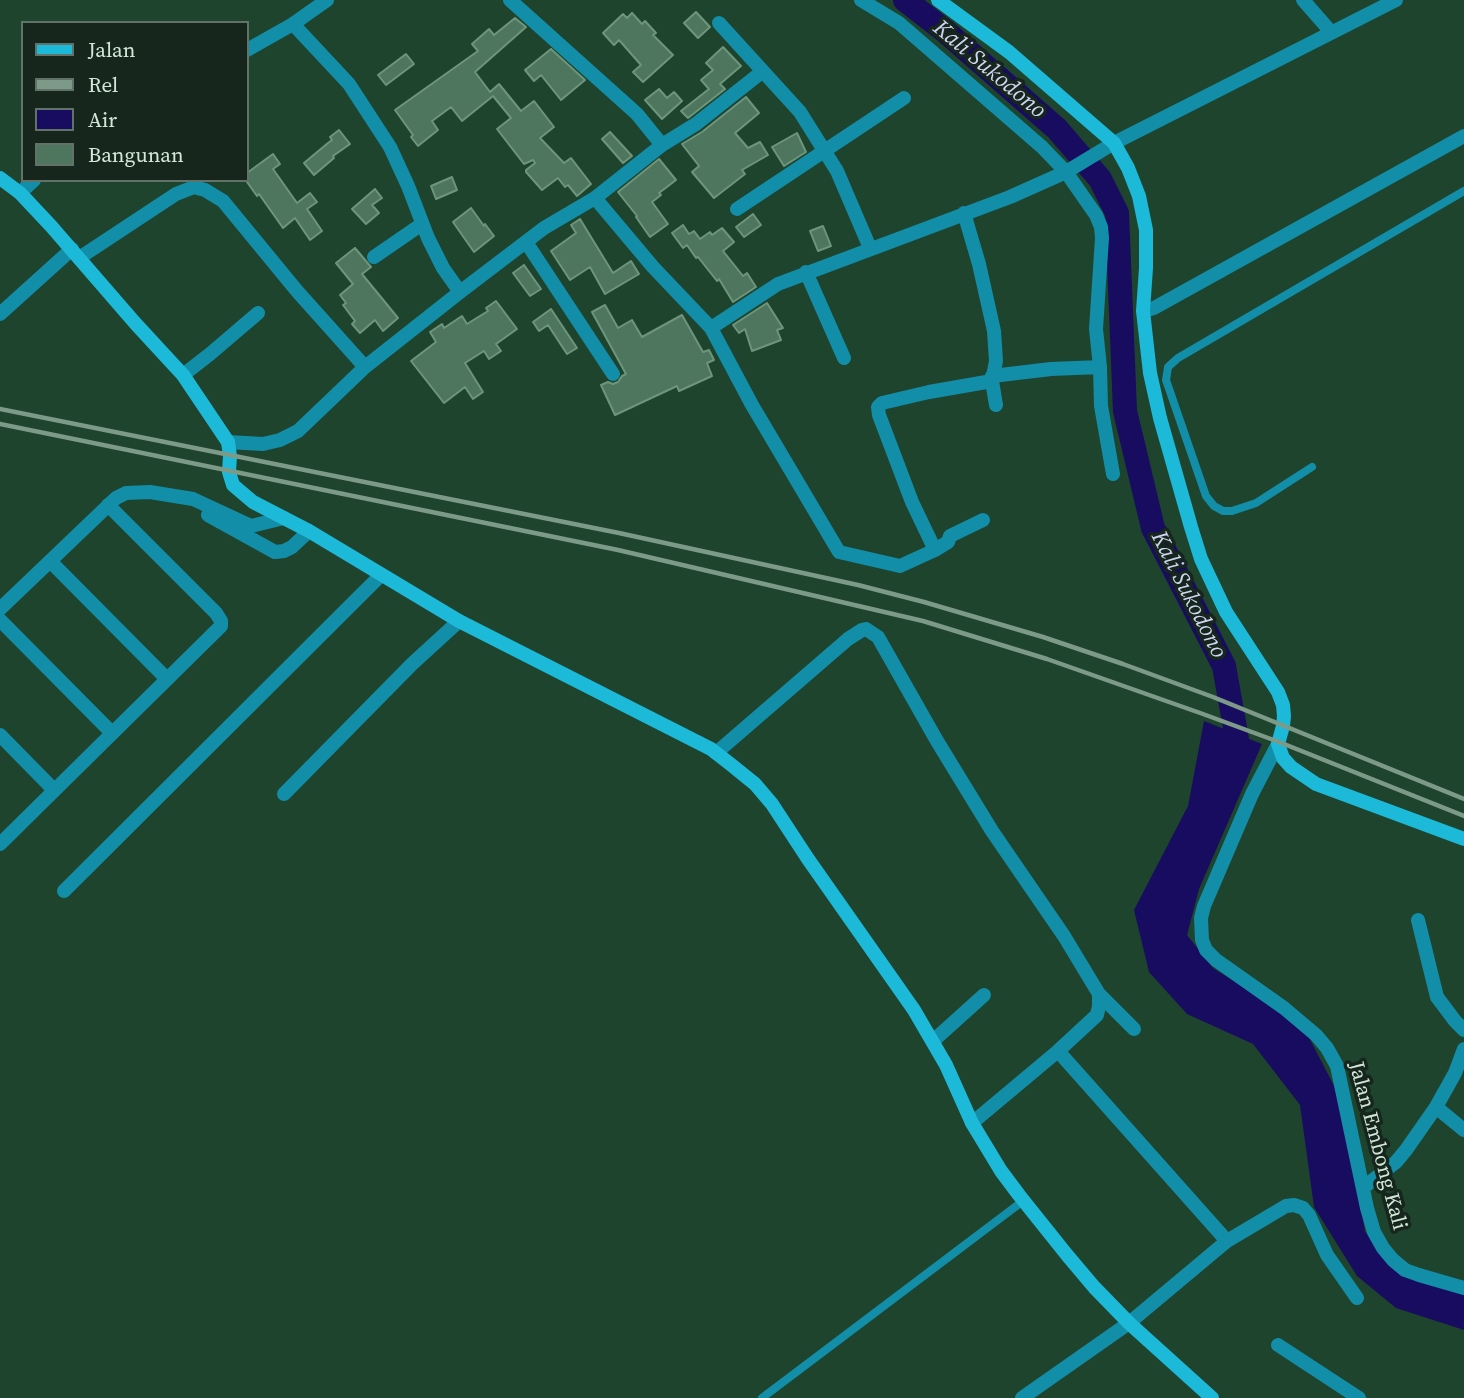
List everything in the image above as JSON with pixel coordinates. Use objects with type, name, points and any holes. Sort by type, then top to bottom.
[{"type":"street","points":[[248,49],[293,24],[327,0]]},
{"type":"street","points":[[510,0],[637,114],[662,145]]},
{"type":"street","points":[[861,0],[899,23],[1027,133],[1068,171],[1092,208],[1101,228],[1102,256],[1096,329],[1101,406],[1113,474]]},
{"type":"street","points":[[938,0],[1009,52],[1128,168],[1139,196],[1146,230],[1143,311],[1154,395],[1201,559],[1226,612],[1280,699],[1284,716],[1278,744],[1283,758],[1291,768],[1315,784],[1464,839]]},
{"type":"street","points":[[1303,0],[1331,32]]},
{"type":"street","points":[[711,328],[778,284],[1010,197],[1068,171],[1108,147],[1396,0]]},
{"type":"street","points":[[719,23],[800,111],[837,171],[870,248]]},
{"type":"street","points":[[293,24],[349,85],[383,136],[399,167],[428,238],[443,268],[460,292]]},
{"type":"street","points":[[228,442],[262,444],[280,440],[298,431],[365,367],[460,292],[544,228],[594,198],[662,145],[696,124],[763,71]]},
{"type":"street","points":[[737,209],[904,98]]},
{"type":"street","points":[[1143,311],[1154,308],[1464,136]]},
{"type":"street","points":[[0,178],[20,193],[183,375],[228,442],[229,472],[233,485],[253,502],[309,531],[459,621],[716,753],[755,784],[772,804],[933,1041],[972,1123],[1023,1201],[1067,1255],[1129,1322],[1212,1398]]},
{"type":"street","points":[[20,193],[32,182]]},
{"type":"street","points":[[0,314],[75,254],[176,194],[194,187],[223,201],[365,367]]},
{"type":"street","points":[[594,198],[653,267],[711,328],[752,405],[839,552],[900,566],[935,550],[948,542],[950,536],[983,520]]},
{"type":"street","points":[[964,213],[993,322],[996,361],[992,378],[996,405]]},
{"type":"street","points":[[374,257],[422,224]]},
{"type":"street","points":[[526,242],[613,374]]},
{"type":"street","points":[[806,272],[844,358]]},
{"type":"street","points":[[183,375],[258,313]]},
{"type":"street","points":[[935,550],[912,502],[878,407],[882,403],[992,378],[1051,369],[1100,367]]},
{"type":"street","points":[[0,609],[108,505],[127,493],[150,492],[193,499],[251,526],[275,552]]},
{"type":"street","points":[[170,496],[275,552],[292,547],[309,531]]},
{"type":"street","points":[[0,844],[221,626],[216,613],[108,505]]},
{"type":"street","points":[[251,526],[284,518]]},
{"type":"street","points":[[50,561],[167,679]]},
{"type":"street","points":[[64,891],[381,575]]},
{"type":"street","points":[[0,620],[112,733]]},
{"type":"street","points":[[284,794],[412,664],[459,621]]},
{"type":"street","points":[[716,753],[848,639],[866,629],[878,637],[936,741],[985,820],[1065,936],[1099,993],[1134,1029]]},
{"type":"street","points":[[0,734],[54,790]]},
{"type":"street","name":"Jalan Embong Kali","points":[[1278,744],[1252,793],[1205,906],[1201,918],[1202,940],[1206,950],[1216,960],[1292,1014],[1327,1048],[1337,1066],[1367,1208],[1374,1232],[1383,1248],[1405,1269],[1464,1288]]},
{"type":"street","points":[[1418,920],[1437,997],[1464,1030]]},
{"type":"street","points":[[972,1123],[1097,1015],[1100,1006],[1099,993]]},
{"type":"street","points":[[933,1041],[984,995]]},
{"type":"street","points":[[1364,1187],[1396,1162],[1406,1150],[1436,1107],[1455,1073],[1464,1049]]},
{"type":"street","points":[[1058,1051],[1227,1241]]},
{"type":"street","points":[[1436,1107],[1464,1130]]},
{"type":"street","points":[[1022,1398],[1129,1322],[1227,1241],[1286,1206],[1303,1208],[1327,1255],[1357,1298]]},
{"type":"street","points":[[1278,1345],[1359,1398]]},
{"type":"lane","points":[[1312,467],[1256,503],[1232,511],[1223,511],[1214,506],[1206,496],[1166,380],[1168,367],[1178,358],[1464,191]]},
{"type":"lane","points":[[762,1398],[1023,1201]]},
{"type":"water","points":[[1204,721],[1262,744],[1199,889],[1187,935],[1213,968],[1302,1024],[1346,1109],[1365,1232],[1402,1271],[1464,1291],[1464,1330],[1396,1308],[1357,1276],[1314,1207],[1300,1105],[1253,1044],[1187,1014],[1149,972],[1134,910],[1188,806]]},
{"type":"building","points":[[696,12],[710,27],[698,38],[684,23]]},
{"type":"building","points":[[632,13],[642,24],[645,21],[656,33],[653,35],[673,55],[643,82],[633,72],[641,65],[619,40],[614,45],[603,33],[623,14],[627,18]]},
{"type":"building","points":[[515,18],[526,27],[475,72],[490,92],[499,84],[521,111],[534,101],[554,127],[540,138],[564,163],[571,158],[591,184],[577,196],[558,178],[542,190],[526,172],[535,163],[533,160],[524,164],[497,129],[511,118],[493,96],[462,121],[451,107],[432,121],[438,130],[418,146],[395,110],[478,51],[472,44],[489,29],[494,35]]},
{"type":"building","points":[[723,47],[741,66],[720,84],[725,89],[688,118],[681,111],[709,89],[701,80],[713,70],[706,63]]},
{"type":"building","points":[[551,49],[585,80],[561,100],[541,75],[534,81],[525,70]]},
{"type":"building","points":[[406,54],[414,64],[386,85],[378,75]]},
{"type":"building","points":[[659,89],[667,98],[674,92],[682,101],[662,119],[645,100]]},
{"type":"building","points":[[746,97],[759,113],[735,133],[748,148],[760,142],[768,155],[742,170],[745,174],[714,198],[692,172],[699,166],[682,144],[702,132]]},
{"type":"building","points":[[339,130],[350,144],[314,175],[304,163],[332,140],[330,137]]},
{"type":"building","points":[[610,132],[632,156],[623,163],[602,139]]},
{"type":"building","points":[[797,133],[806,152],[784,166],[772,147]]},
{"type":"building","points":[[273,154],[280,164],[273,169],[297,203],[310,193],[317,202],[307,209],[322,231],[310,240],[295,218],[283,228],[247,182],[248,172]]},
{"type":"building","points":[[659,159],[676,180],[652,202],[668,224],[650,237],[618,192]]},
{"type":"building","points":[[452,177],[457,190],[436,199],[431,186]]},
{"type":"building","points":[[375,189],[382,198],[372,205],[379,213],[366,224],[352,209]]},
{"type":"building","points":[[471,208],[494,236],[474,252],[453,222]]},
{"type":"building","points":[[753,214],[761,225],[744,237],[736,227]]},
{"type":"building","points":[[580,219],[613,273],[631,261],[639,274],[605,294],[590,267],[570,280],[551,251],[576,233],[571,225]]},
{"type":"building","points":[[683,225],[689,234],[694,231],[700,239],[722,228],[734,242],[723,251],[743,276],[747,273],[756,287],[733,302],[719,279],[717,281],[687,245],[683,248],[672,233]]},
{"type":"building","points":[[823,226],[831,246],[818,251],[810,231]]},
{"type":"building","points":[[355,248],[371,267],[362,274],[398,318],[383,331],[375,320],[360,333],[352,324],[355,321],[343,305],[346,303],[340,295],[353,284],[336,263]]},
{"type":"building","points":[[524,265],[541,289],[530,296],[513,273]]},
{"type":"building","points":[[496,301],[517,329],[496,344],[501,351],[489,359],[484,351],[465,363],[483,392],[473,399],[465,387],[444,403],[411,361],[436,342],[430,332],[442,324],[444,328],[462,316],[467,324],[488,311],[486,308]]},
{"type":"building","points":[[767,303],[783,328],[777,330],[781,340],[752,351],[745,329],[739,333],[733,325]]},
{"type":"building","points":[[605,305],[618,328],[632,320],[642,337],[682,315],[703,352],[709,350],[714,360],[707,363],[712,376],[679,391],[677,386],[615,415],[601,385],[618,382],[626,374],[592,312]]},
{"type":"building","points":[[551,309],[577,348],[567,354],[548,325],[539,331],[533,322]]},
{"type":"waterway","name":"Kali Sukodono","points":[[905,0],[945,31],[1057,129],[1100,179],[1117,213],[1125,411],[1153,528],[1224,666],[1237,739],[1229,765]]},
{"type":"railway","points":[[0,409],[619,533],[924,602],[1123,664],[1213,697],[1464,799]]},
{"type":"railway","points":[[0,424],[618,550],[923,621],[1047,659],[1203,714],[1464,816]]}]
